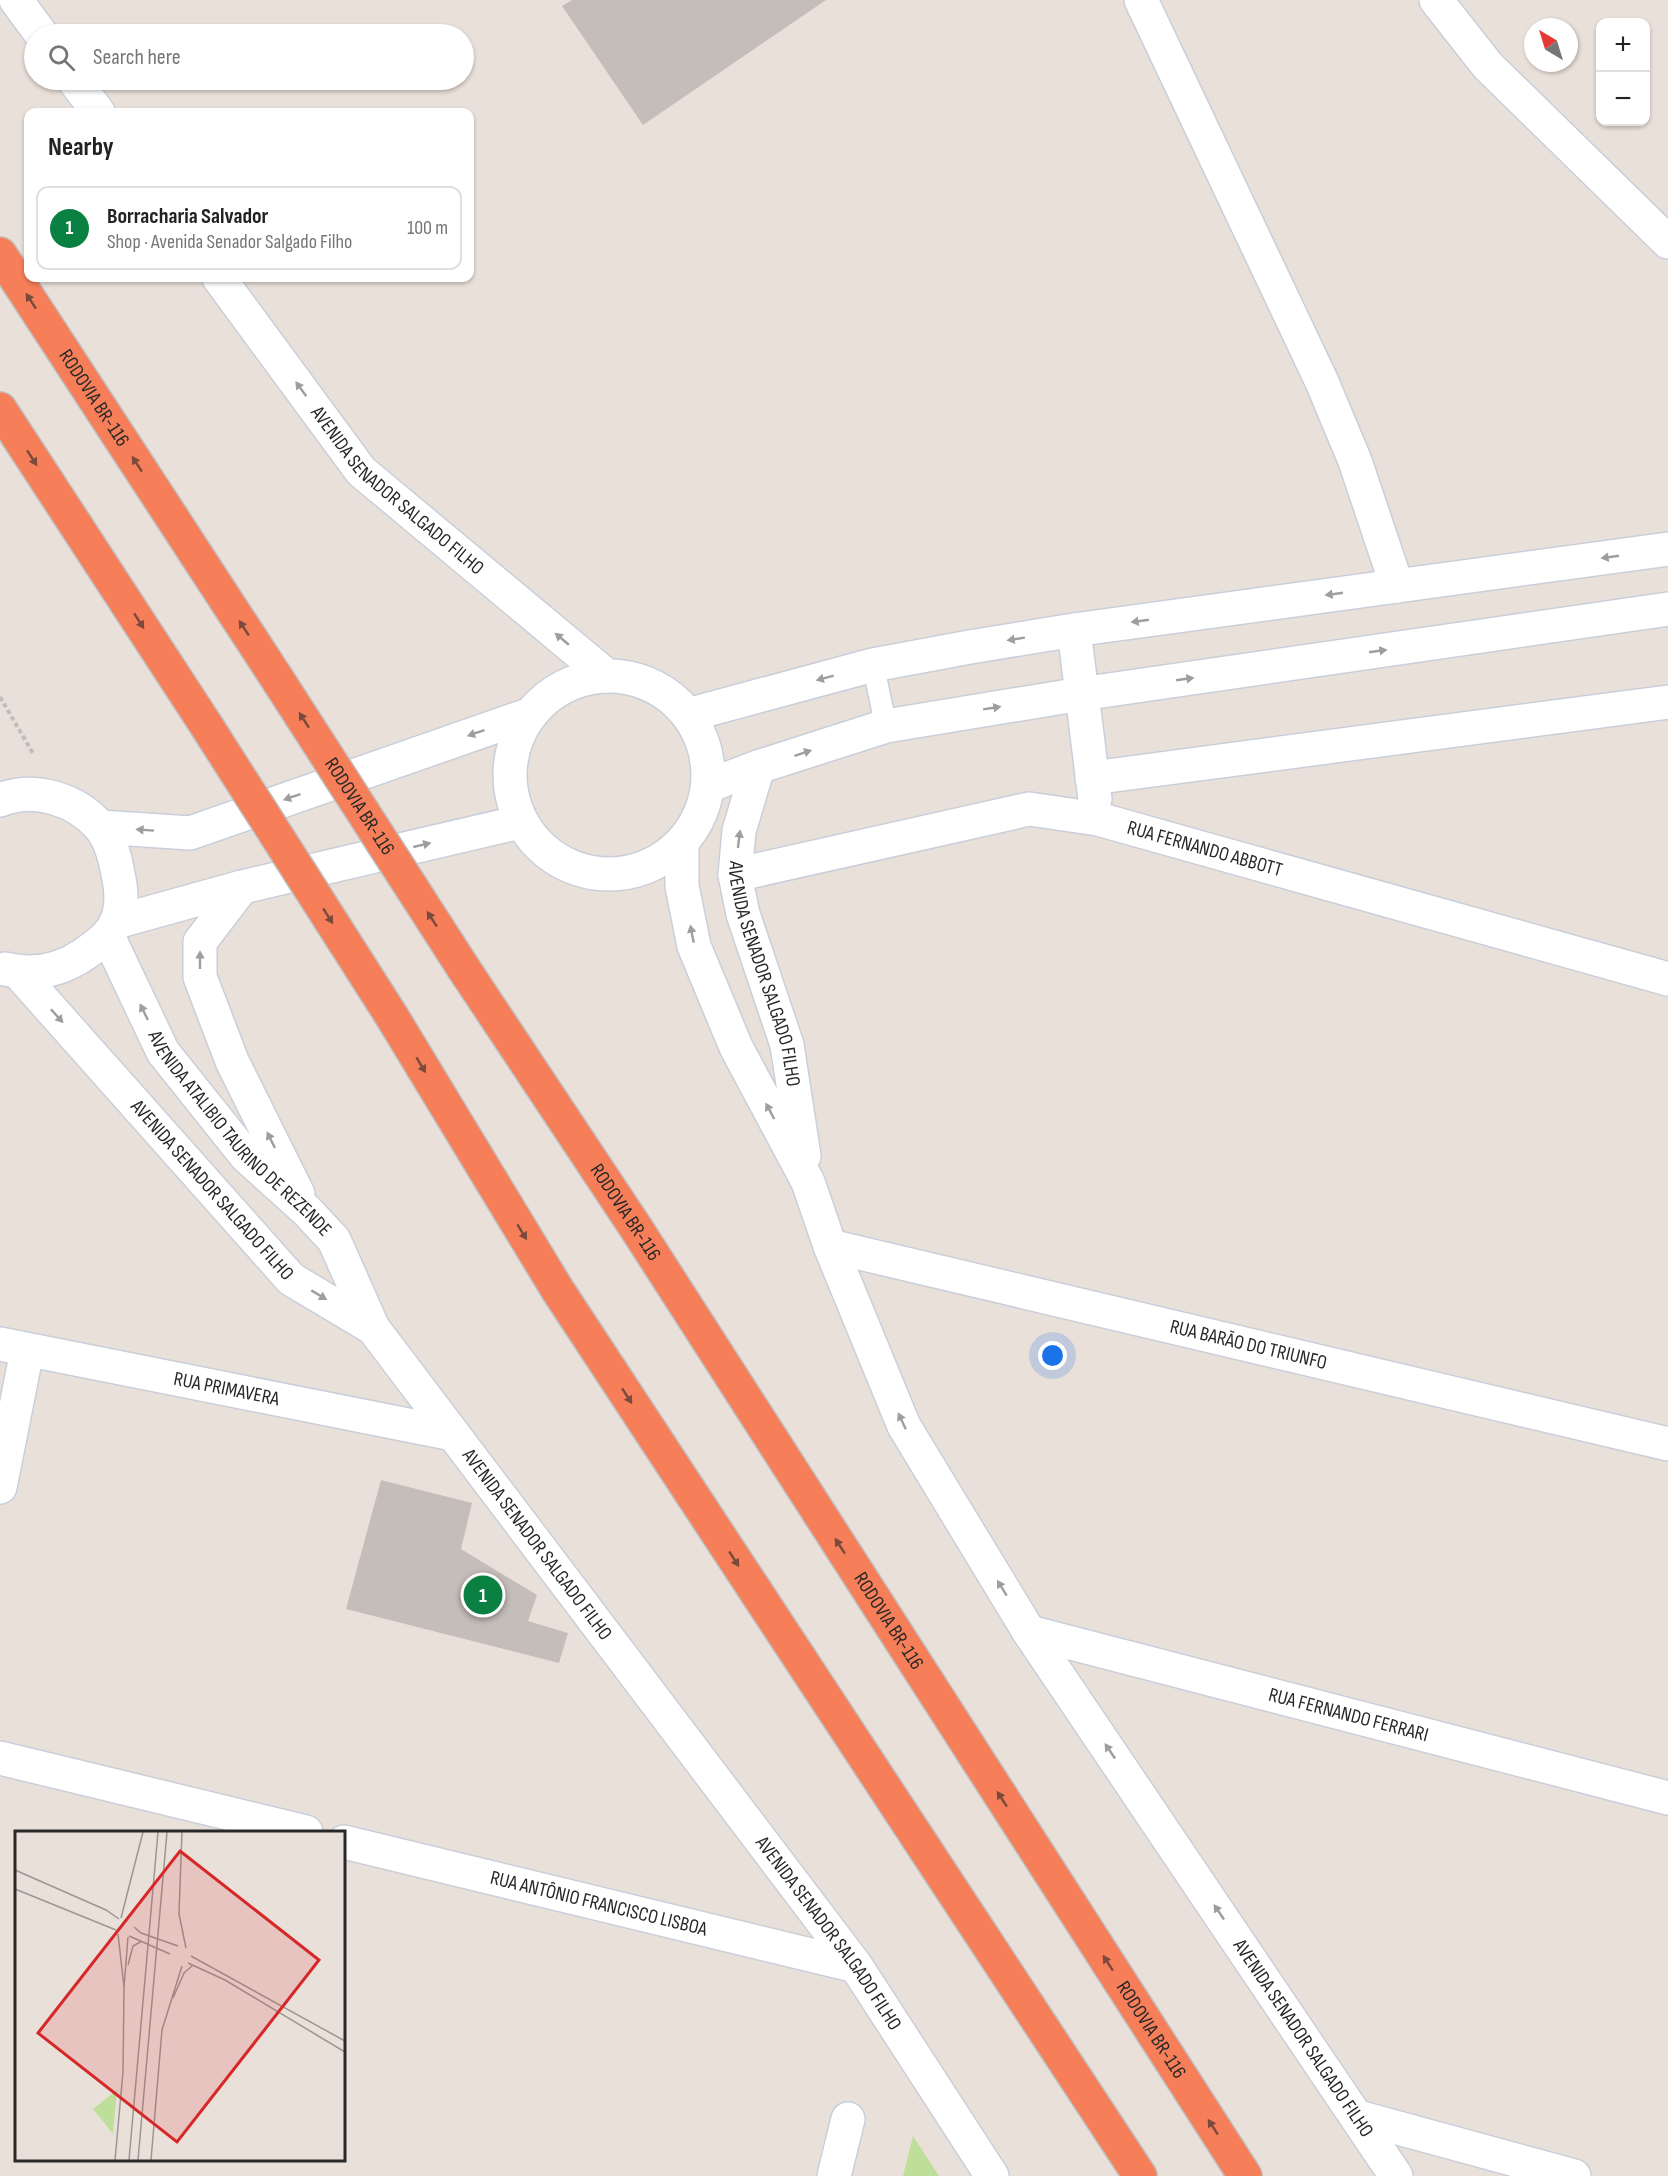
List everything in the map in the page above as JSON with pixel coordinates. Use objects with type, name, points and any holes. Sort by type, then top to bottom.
[{"type":"highway","name":"RODOVIA BR-116","points":[[0,254],[464,969],[636,1228],[1245,2176]]},
{"type":"highway","points":[[0,409],[391,1015],[557,1289],[1140,2176]]},
{"type":"main road","points":[[16,0],[34,24]]},
{"type":"main road","points":[[1141,0],[1322,382],[1355,461],[1397,586]]},
{"type":"main road","points":[[1436,0],[1488,66],[1668,242]]},
{"type":"main road","points":[[82,90],[95,108]]},
{"type":"main road","name":"AVENIDA SENADOR SALGADO FILHO","points":[[222,282],[361,471],[607,676]]},
{"type":"main road","points":[[688,715],[873,665],[1074,630],[1668,549]]},
{"type":"main road","points":[[708,786],[758,767],[886,726],[1081,694],[1668,609]]},
{"type":"main road","points":[[1074,630],[1098,819]]},
{"type":"main road","points":[[607,676],[638,680],[666,694],[688,715],[701,737],[708,761],[708,786],[699,817],[682,843],[657,863],[626,874],[599,874],[573,868],[549,855],[520,822],[514,806],[509,773],[515,742],[531,714],[552,694],[578,681],[607,676]]},
{"type":"main road","points":[[1092,778],[1668,702]]},
{"type":"main road","points":[[100,827],[190,833],[531,714]]},
{"type":"main road","name":"AVENIDA SENADOR SALGADO FILHO","points":[[758,767],[739,831],[735,875],[743,914],[787,1045],[808,1182]]},
{"type":"main road","points":[[0,800],[33,794],[58,798],[81,811],[100,827],[114,850],[123,895],[112,929]]},
{"type":"main road","name":"RUA FERNANDO ABBOTT","points":[[735,875],[1029,809],[1098,819],[1668,979]]},
{"type":"main road","points":[[9,970],[44,972],[68,964],[112,929],[242,887],[520,822]]},
{"type":"main road","name":"AVENIDA SENADOR SALGADO FILHO","points":[[682,843],[682,886],[694,946],[736,1047],[808,1182],[830,1246],[904,1426],[1029,1632],[1396,2176]]},
{"type":"main road","points":[[242,887],[200,942],[200,977],[232,1061],[307,1211]]},
{"type":"main road","name":"AVENIDA ATALIBIO TAURINO DE REZENDE","points":[[112,929],[163,1052],[246,1156],[307,1211],[334,1240],[373,1328]]},
{"type":"main road","name":"AVENIDA SENADOR SALGADO FILHO","points":[[9,970],[291,1279],[373,1328],[856,1966],[992,2176]]},
{"type":"main road","name":"RUA BARÃO DO TRIUNFO","points":[[830,1246],[1668,1444]]},
{"type":"main road","points":[[0,1487],[13,1347]]},
{"type":"main road","name":"RUA PRIMAVERA","points":[[13,1347],[453,1434]]},
{"type":"main road","name":"RUA FERNANDO FERRARI","points":[[1029,1632],[1668,1798]]},
{"type":"main road","points":[[0,1758],[298,1831]]},
{"type":"main road","name":"RUA ANTÔNIO FRANCISCO LISBOA","points":[[345,1842],[856,1966]]},
{"type":"main road","points":[[1358,2117],[1574,2176]]},
{"type":"main road","points":[[834,2176],[848,2119]]},
{"type":"lane","points":[[873,665],[886,726]]},
{"type":"path","points":[[0,697],[58,798]]},
{"type":"green space","points":[[913,2136],[939,2176],[903,2176]]},
{"type":"building","points":[[572,0],[826,0],[643,125],[562,6]]},
{"type":"building","points":[[381,1480],[472,1503],[461,1549],[537,1595],[528,1621],[568,1633],[559,1663],[346,1609]]},
{"type":"place","name":"Borracharia Salvador","points":[[483,1595]]}]
